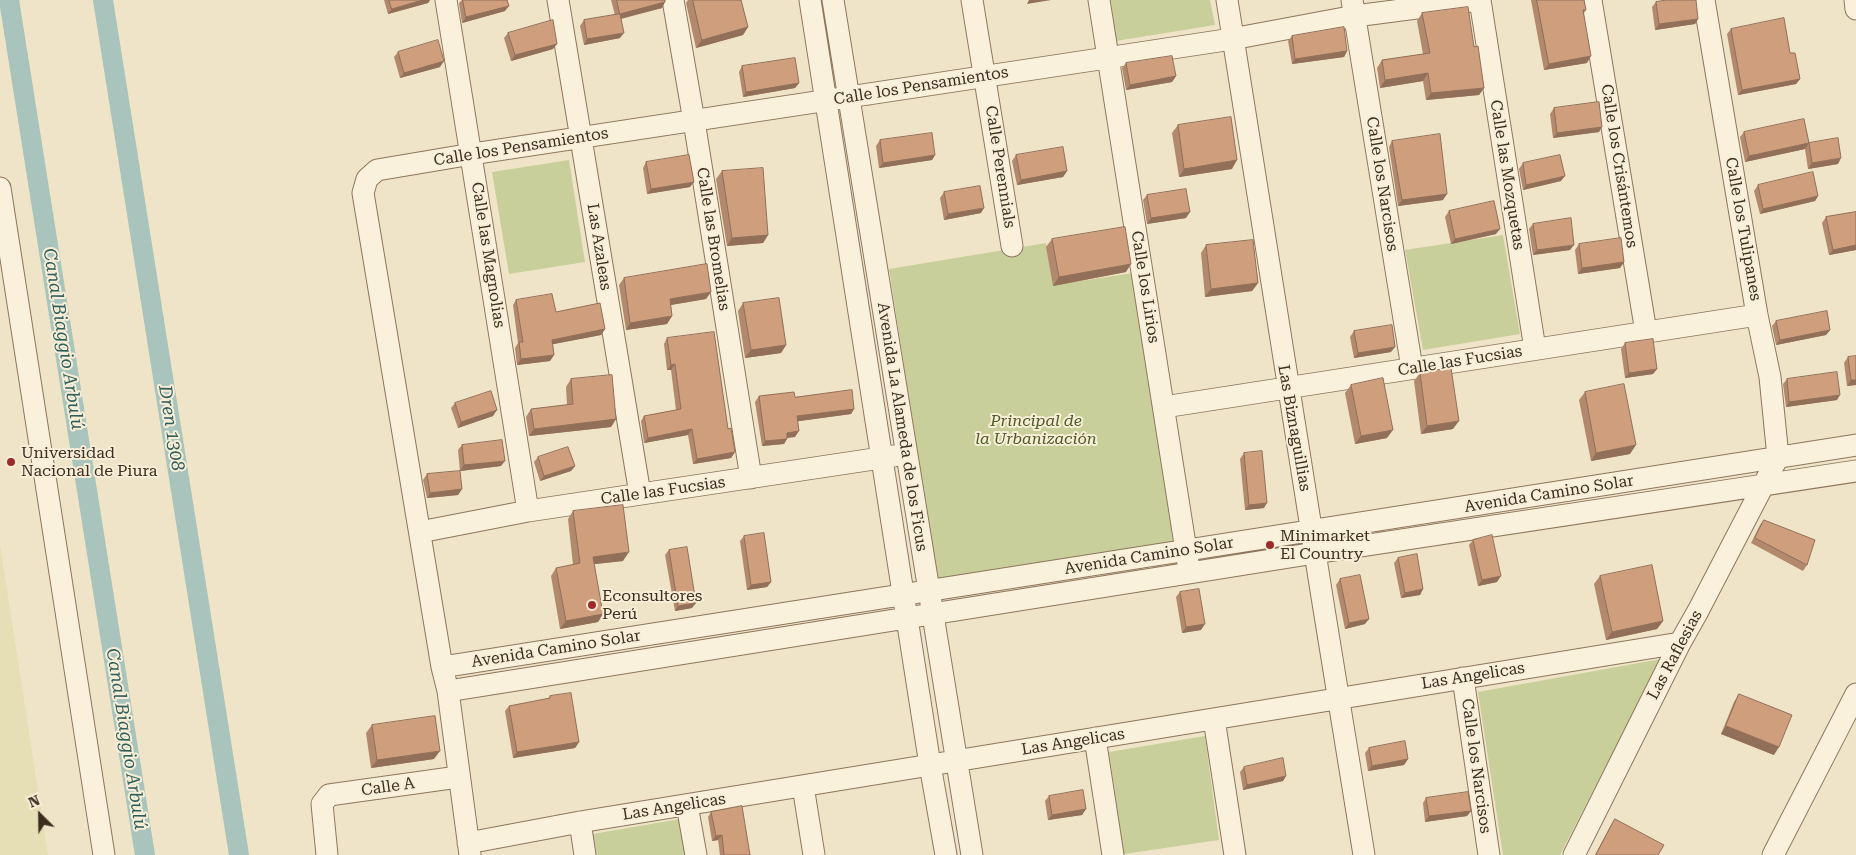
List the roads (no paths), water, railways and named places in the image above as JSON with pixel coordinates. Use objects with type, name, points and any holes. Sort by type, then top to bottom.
[{"type":"street","name":"Calle las Magnolias","points":[[446,0],[528,511]]},
{"type":"street","name":"Las Azaleas","points":[[558,0],[640,494]]},
{"type":"street","name":"Calle las Bromelias","points":[[673,0],[751,478]]},
{"type":"street","name":"Avenida La Alameda de los Ficus","points":[[810,0],[881,458],[946,855]]},
{"type":"street","name":"Avenida La Alameda de los Ficus","points":[[833,0],[972,855]]},
{"type":"street","name":"Calle Perennials","points":[[972,0],[1012,246]]},
{"type":"street","name":"Calle los Lirios","points":[[1099,0],[1190,573]]},
{"type":"street","name":"Las Biznaguillias","points":[[1226,0],[1287,388],[1316,553],[1364,855]]},
{"type":"street","name":"Calle los Pensamientos","points":[[420,532],[363,193],[367,179],[377,170],[1232,39],[1353,8],[1479,0]]},
{"type":"street","name":"Calle las Mozquetas","points":[[1479,0],[1535,350]]},
{"type":"street","name":"Calle los Crisántemos","points":[[1591,0],[1646,332]]},
{"type":"street","name":"Calle los Tulipanes","points":[[1704,0],[1757,315],[1770,377],[1778,457]]},
{"type":"street","points":[[1854,0],[1856,9]]},
{"type":"street","name":"Calle los Narcisos","points":[[1353,8],[1412,368]]},
{"type":"street","points":[[0,188],[104,855]]},
{"type":"street","name":"Calle las Fucsias","points":[[1164,407],[1757,315]]},
{"type":"street","name":"Avenida Camino Solar","points":[[442,667],[1856,445]]},
{"type":"street","name":"Calle las Fucsias","points":[[420,532],[528,511],[906,454]]},
{"type":"street","name":"Las Raflesias","points":[[1574,855],[1680,642],[1703,603],[1766,484],[1778,457]]},
{"type":"street","name":"Avenida Camino Solar","points":[[448,691],[1316,553],[1856,471]]},
{"type":"street","points":[[420,532],[442,667],[448,691],[469,849]]},
{"type":"street","name":"Las Angelicas","points":[[469,849],[580,822],[1680,642]]},
{"type":"street","name":"Calle los Narcisos","points":[[1463,678],[1489,855]]},
{"type":"street","points":[[1774,855],[1856,694]]},
{"type":"street","points":[[1214,718],[1235,855]]},
{"type":"street","points":[[1095,738],[1112,855]]},
{"type":"street","name":"Calle A","points":[[327,855],[322,804],[329,795],[458,777]]},
{"type":"street","points":[[803,786],[814,855]]},
{"type":"street","points":[[687,805],[696,855]]},
{"type":"street","points":[[580,822],[585,855]]},
{"type":"waterway","name":"Canal Biaggio Arbulú","points":[[9,0],[145,855]]},
{"type":"waterway","name":"Dren 1308","points":[[103,0],[239,855]]},
{"type":"place","name":"Universidad Nacional de Piura","points":[[11,462]]},
{"type":"place","name":"Minimarket El Country","points":[[1270,545]]},
{"type":"place","name":"Econsultores Perú","points":[[592,605]]},
{"type":"park label","name":"Principal de la Urbanización","points":[[1036,430]]}]
